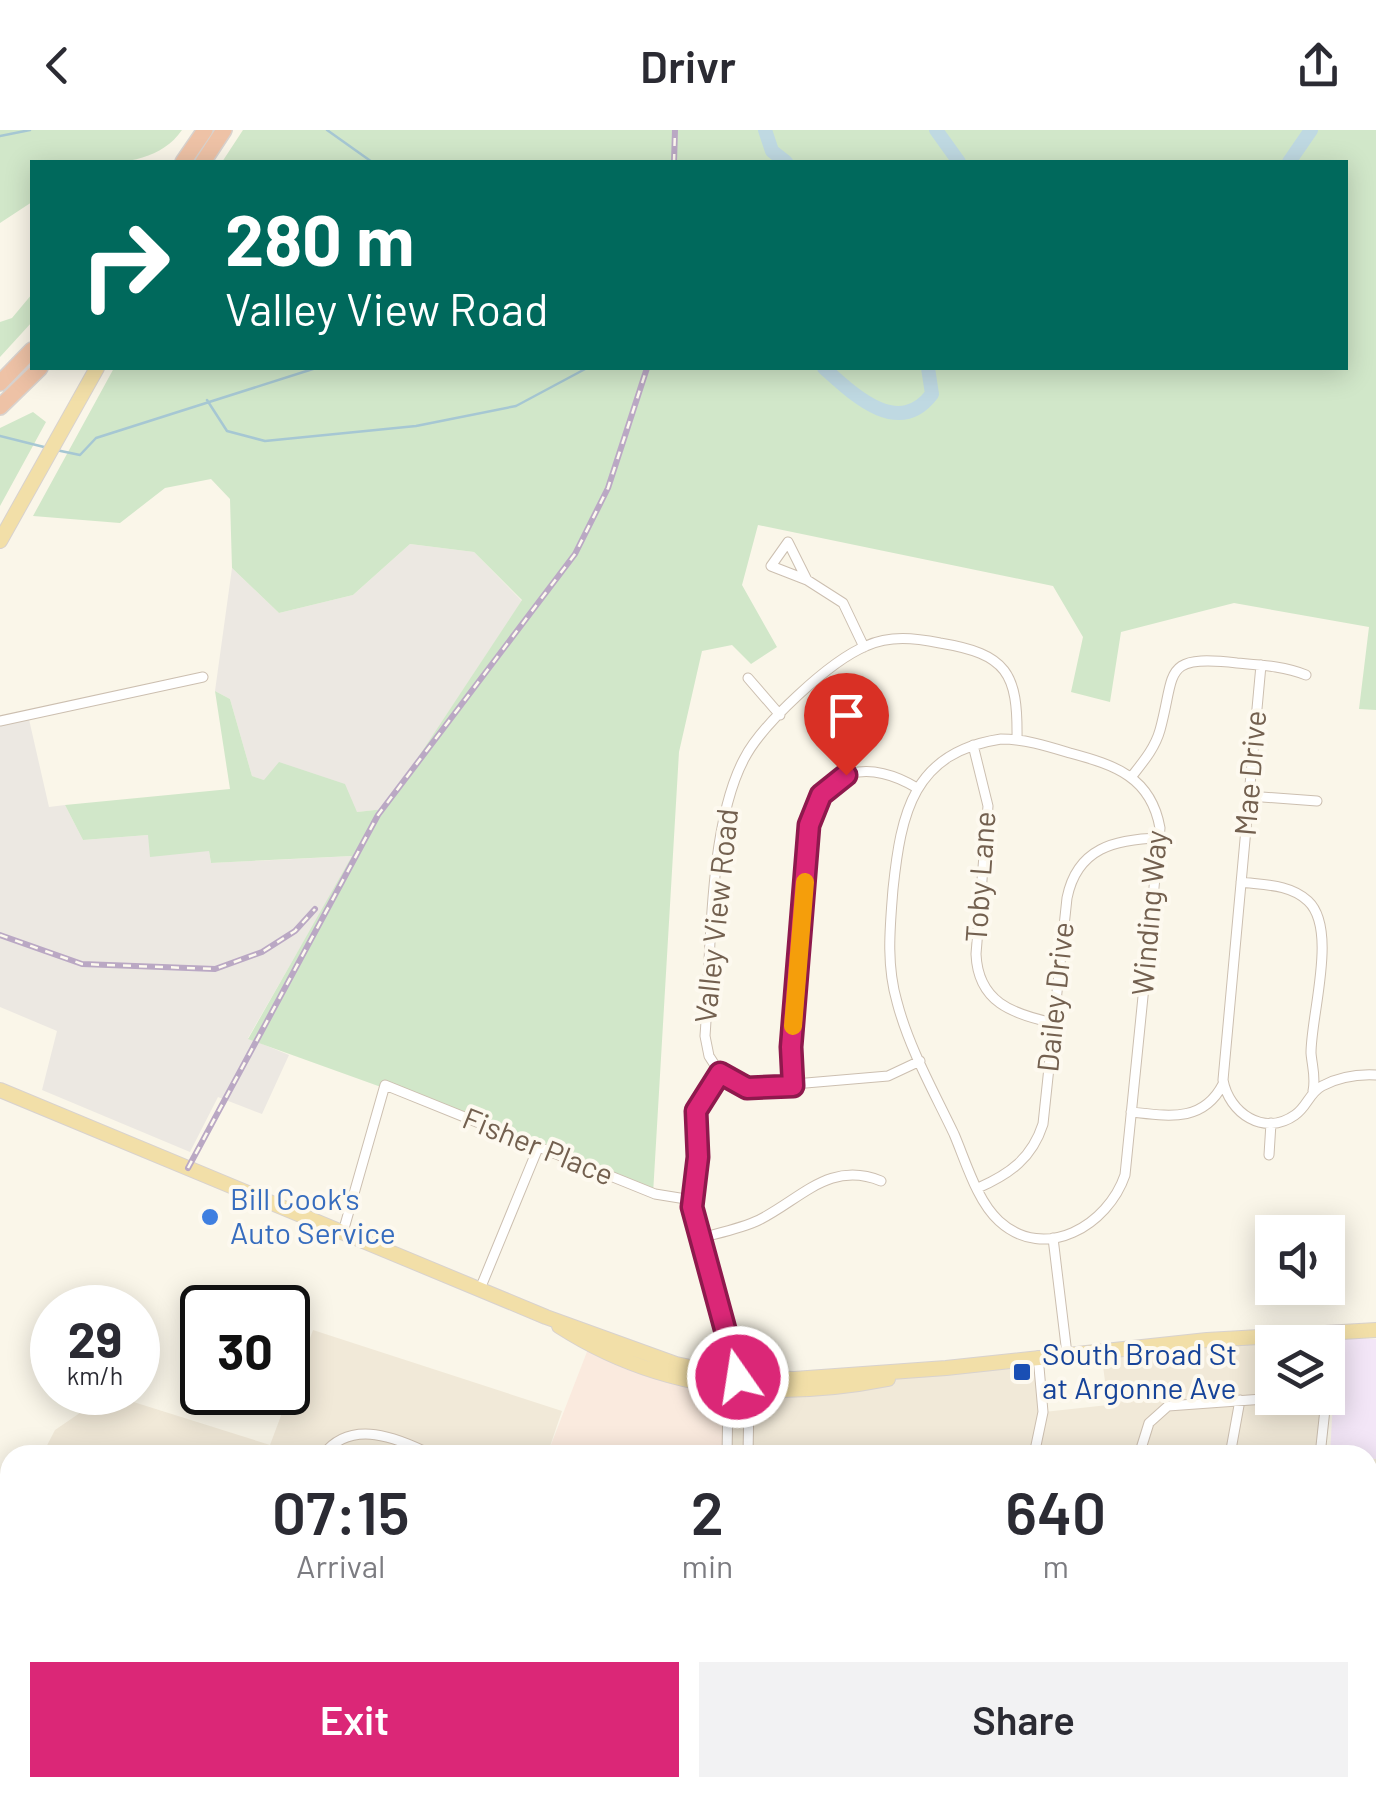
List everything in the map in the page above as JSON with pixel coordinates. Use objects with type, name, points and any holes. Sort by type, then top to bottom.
[{"type":"highway","points":[[184,160],[204,130]]},
{"type":"highway","points":[[204,160],[224,130]]},
{"type":"highway","points":[[0,383],[30,352]]},
{"type":"highway","points":[[0,407],[38,370]]},
{"type":"main road","points":[[0,542],[96,370]]},
{"type":"main road","points":[[0,1090],[480,1289],[614,1349],[737,1384],[827,1390],[1038,1356],[1255,1341]]},
{"type":"main road","points":[[1345,1334],[1376,1330]]},
{"type":"street","points":[[807,580],[843,603],[864,646]]},
{"type":"street","name":"Valley View Road","points":[[720,1073],[709,1056],[705,1036],[723,823],[744,759],[780,716],[838,662],[864,646],[914,638],[974,648],[992,656],[1006,671],[1015,693],[1017,739]]},
{"type":"street","points":[[1067,1354],[1054,1238],[1030,1237],[1008,1228],[992,1214],[896,1001],[889,942],[899,833],[917,788],[944,760],[973,745],[1017,739],[1116,766],[1132,776],[1156,742],[1166,691],[1179,669],[1204,660],[1306,675]]},
{"type":"street","name":"Mae Drive","points":[[1223,1084],[1261,666]]},
{"type":"street","points":[[0,722],[202,677]]},
{"type":"street","points":[[748,678],[780,716]]},
{"type":"street","name":"Toby Lane","points":[[973,745],[988,806],[976,954],[980,978],[991,997],[1008,1011],[1054,1022]]},
{"type":"street","points":[[793,1086],[791,1047],[809,825],[816,804],[836,780],[856,772],[888,772],[917,788]]},
{"type":"street","name":"Winding Way","points":[[1054,1238],[1090,1224],[1114,1199],[1124,1175],[1160,838],[1154,805],[1132,776]]},
{"type":"street","points":[[1249,796],[1316,802]]},
{"type":"street","name":"Dailey Drive","points":[[978,1188],[1017,1167],[1039,1136],[1067,898],[1074,876],[1088,857],[1110,843],[1160,838]]},
{"type":"street","points":[[1241,882],[1291,890],[1306,899],[1318,915],[1322,934],[1312,1047],[1313,1091]]},
{"type":"street","points":[[748,1445],[748,1400],[737,1384],[697,1239],[692,1200],[698,1157],[696,1111],[720,1073],[747,1088],[793,1086],[888,1076],[920,1061]]},
{"type":"street","points":[[1131,1112],[1187,1116],[1205,1108],[1223,1084],[1236,1110],[1252,1120],[1270,1123],[1296,1114],[1313,1091],[1340,1078],[1376,1075]]},
{"type":"street","name":"Fisher Place","points":[[343,1232],[385,1086],[655,1194],[692,1200]]},
{"type":"street","points":[[1269,1155],[1270,1123]]},
{"type":"street","points":[[480,1289],[538,1148]]},
{"type":"street","points":[[697,1239],[761,1219],[824,1180],[863,1174],[882,1181]]},
{"type":"street","points":[[1036,1445],[1043,1412],[1038,1356]]},
{"type":"street","points":[[727,1445],[728,1398],[737,1384]]},
{"type":"street","points":[[1142,1445],[1149,1423],[1168,1406],[1255,1399]]},
{"type":"street","points":[[1232,1445],[1240,1400]]},
{"type":"street","points":[[1321,1445],[1325,1415]]},
{"type":"street","points":[[333,1445],[338,1440],[365,1433],[402,1445]]},
{"type":"shaded area","points":[[410,544],[474,552],[522,601],[384,809],[357,812],[252,776],[230,699],[215,691],[232,568],[279,613],[353,595]]},
{"type":"shaded area","points":[[28,715],[49,807],[65,805],[83,840],[148,835],[209,851],[211,863],[353,856],[248,1038],[289,1055],[262,1114],[218,1097],[190,1152],[42,1090],[57,1031],[0,1007],[0,721]]},
{"type":"shaded area","points":[[313,1330],[562,1411],[550,1445],[270,1445],[281,1415],[310,1415]]},
{"type":"shaded area","points":[[1255,1336],[1255,1415],[1326,1415],[1321,1445],[727,1445],[728,1398],[736,1391],[1038,1356],[1044,1412],[1108,1405],[1101,1350]]},
{"type":"shaded area","points":[[1376,1339],[1376,1445],[1331,1445],[1332,1415],[1345,1415],[1345,1340]]},
{"type":"shaded area","points":[[590,1344],[736,1391],[728,1398],[727,1445],[551,1445]]},
{"type":"shaded area","points":[[160,1410],[270,1445],[47,1445],[55,1430],[77,1415],[160,1415]]},
{"type":"green space","points":[[0,130],[182,130],[169,144],[134,160],[30,160],[30,203],[0,223]]},
{"type":"green space","points":[[243,130],[1376,130],[1376,710],[1359,709],[1369,627],[1234,603],[1121,632],[1110,702],[1071,692],[1083,637],[1053,586],[758,525],[742,585],[777,647],[751,664],[732,645],[702,651],[679,752],[653,1194],[431,1105],[248,1039],[352,856],[211,863],[209,851],[150,857],[148,835],[83,840],[65,805],[230,789],[215,691],[230,699],[252,776],[264,780],[279,762],[345,784],[357,812],[384,809],[522,600],[474,552],[410,544],[353,595],[279,613],[232,568],[230,499],[211,479],[165,488],[120,523],[33,516],[113,370],[1348,370],[1348,160],[223,160]]},
{"type":"green space","points":[[30,296],[30,324],[0,357],[0,322],[12,318]]},
{"type":"green space","points":[[33,412],[46,422],[0,506],[0,428]]},
{"type":"waterway","points":[[0,136],[30,130]]},
{"type":"waterway","points":[[327,130],[369,160]]},
{"type":"waterway","points":[[765,130],[772,151],[783,160]]},
{"type":"waterway","points":[[936,130],[958,160]]},
{"type":"waterway","points":[[1290,160],[1311,130]]},
{"type":"waterway","points":[[56,450],[80,455],[96,438],[310,370]]},
{"type":"waterway","points":[[207,400],[227,431],[265,441],[416,426],[516,406],[583,370]]},
{"type":"waterway","points":[[826,370],[862,399],[890,412],[919,407],[932,394],[928,370]]},
{"type":"waterway","points":[[0,436],[48,448]]},
{"type":"railway","points":[[674,160],[675,130]]},
{"type":"railway","points":[[188,1168],[378,815],[575,554],[608,488],[646,370]]},
{"type":"railway","points":[[0,935],[82,964],[215,969],[262,952],[295,931],[315,909]]},
{"type":"slow traffic","points":[[793,1026],[805,882]]},
{"type":"place","name":"Bill Cook's Auto Service","points":[[210,1217]]},
{"type":"place","name":"South Broad St at Argonne Ave","points":[[1022,1372]]},
{"type":"route","points":[[738,1377],[694,1222],[696,1111],[720,1073],[747,1088],[793,1086],[791,1047],[809,825],[821,795],[846,775]]}]
